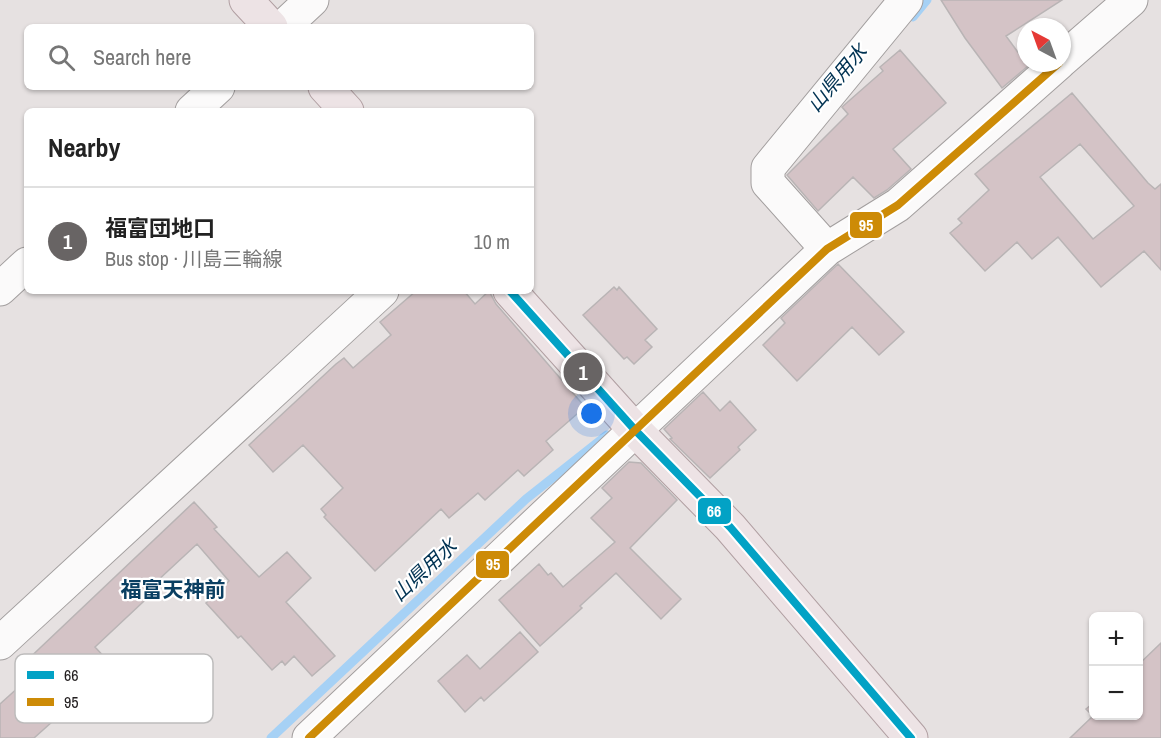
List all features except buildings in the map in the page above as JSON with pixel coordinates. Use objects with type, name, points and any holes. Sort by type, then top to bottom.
[{"type":"main road","points":[[246,0],[268,24]]},
{"type":"main road","points":[[329,90],[344,108]]},
{"type":"main road","points":[[513,294],[635,430],[730,527],[910,738]]},
{"type":"street","points":[[286,24],[312,0]]},
{"type":"street","points":[[827,249],[768,183],[768,168],[906,0]]},
{"type":"street","points":[[1071,52],[1131,0]]},
{"type":"street","points":[[309,738],[827,249],[898,205],[1049,72]]},
{"type":"street","points":[[195,108],[215,90]]},
{"type":"street","points":[[0,289],[24,267]]},
{"type":"street","points":[[0,643],[379,294]]},
{"type":"waterway","name":"山県用水","points":[[913,17],[927,0]]},
{"type":"waterway","name":"山県用水","points":[[271,738],[526,499],[607,435]]},
{"type":"transit line","name":"95","points":[[309,738],[827,249],[898,205],[1049,72]]},
{"type":"transit line","name":"66","points":[[513,294],[635,430],[730,527],[911,738]]},
{"type":"place","name":"福富団地口","points":[[583,372]]},
{"type":"district","name":"福富天神前","points":[[173,590]]}]
